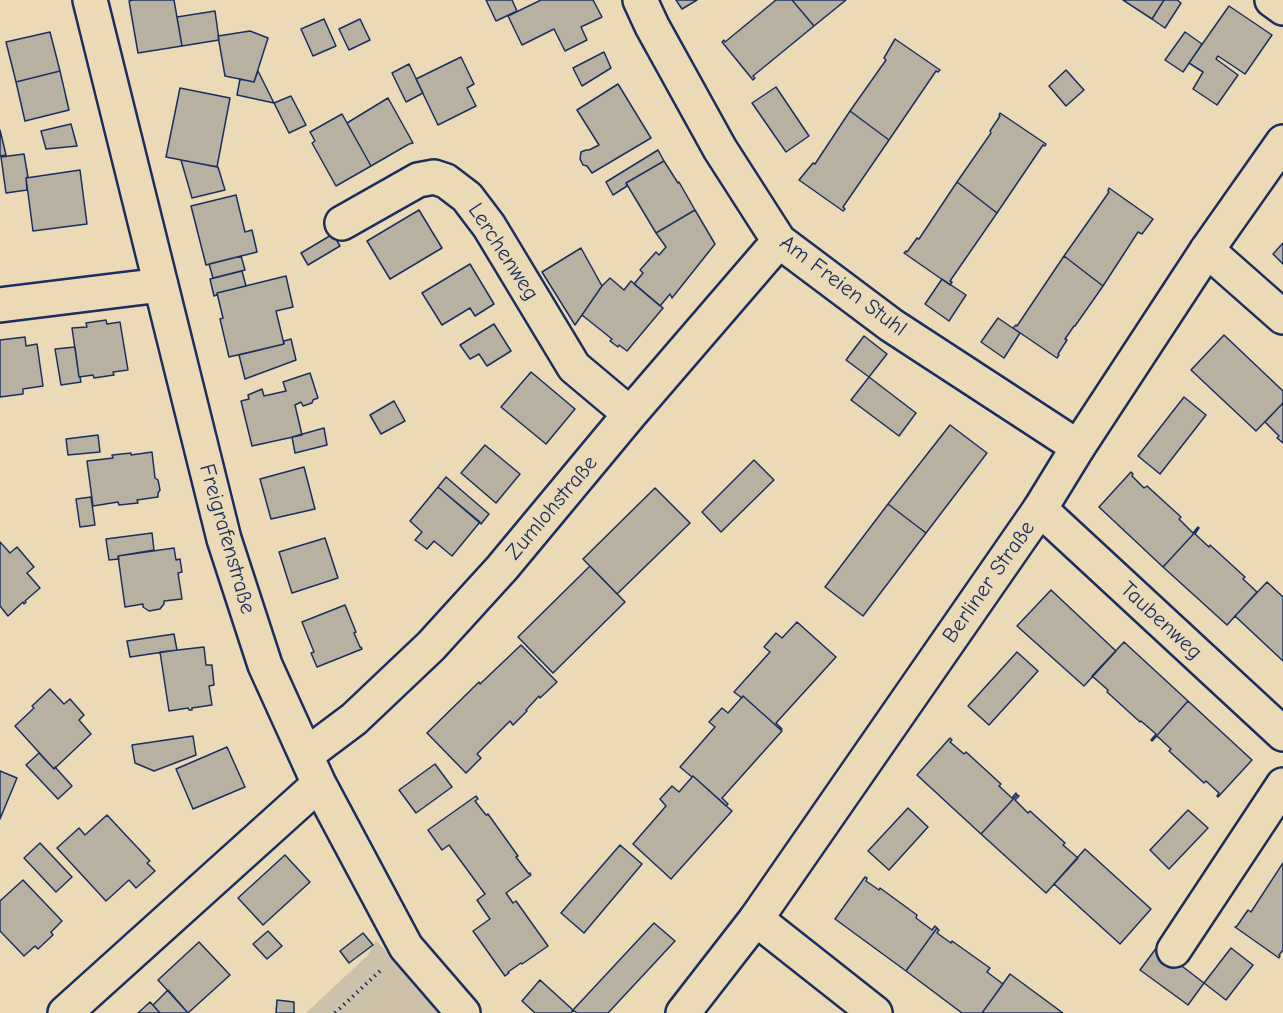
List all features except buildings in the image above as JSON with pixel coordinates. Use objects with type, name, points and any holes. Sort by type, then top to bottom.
[{"type":"street","name":"Freigrafenstraße","points":[[90,0],[224,539],[265,665],[313,770],[406,947],[463,1013]]},
{"type":"street","name":"Am Freien Stuhl","points":[[640,0],[720,149],[779,241],[891,325],[1078,447]]},
{"type":"street","points":[[1272,0],[1283,8]]},
{"type":"street","name":"Berliner Straße","points":[[683,1013],[756,919],[1040,509],[1207,250],[1283,142]]},
{"type":"street","name":"Lerchenweg","points":[[342,223],[418,180],[434,177],[446,181],[467,197],[489,226],[574,366],[630,414]]},
{"type":"street","name":"Zumlohstraße","points":[[313,770],[354,719],[431,646],[502,568],[630,414],[779,241]]},
{"type":"street","points":[[1207,250],[1283,318]]},
{"type":"street","points":[[0,305],[161,285]]},
{"type":"street","name":"Taubenweg","points":[[1040,509],[1283,734]]},
{"type":"street","points":[[65,1013],[313,770]]},
{"type":"street","points":[[1174,950],[1283,785]]},
{"type":"street","points":[[756,919],[874,1013]]},
{"type":"path","points":[[335,1013],[406,947]]},
{"type":"shaded area","points":[[376,940],[440,1013],[306,1013],[368,955]]}]
